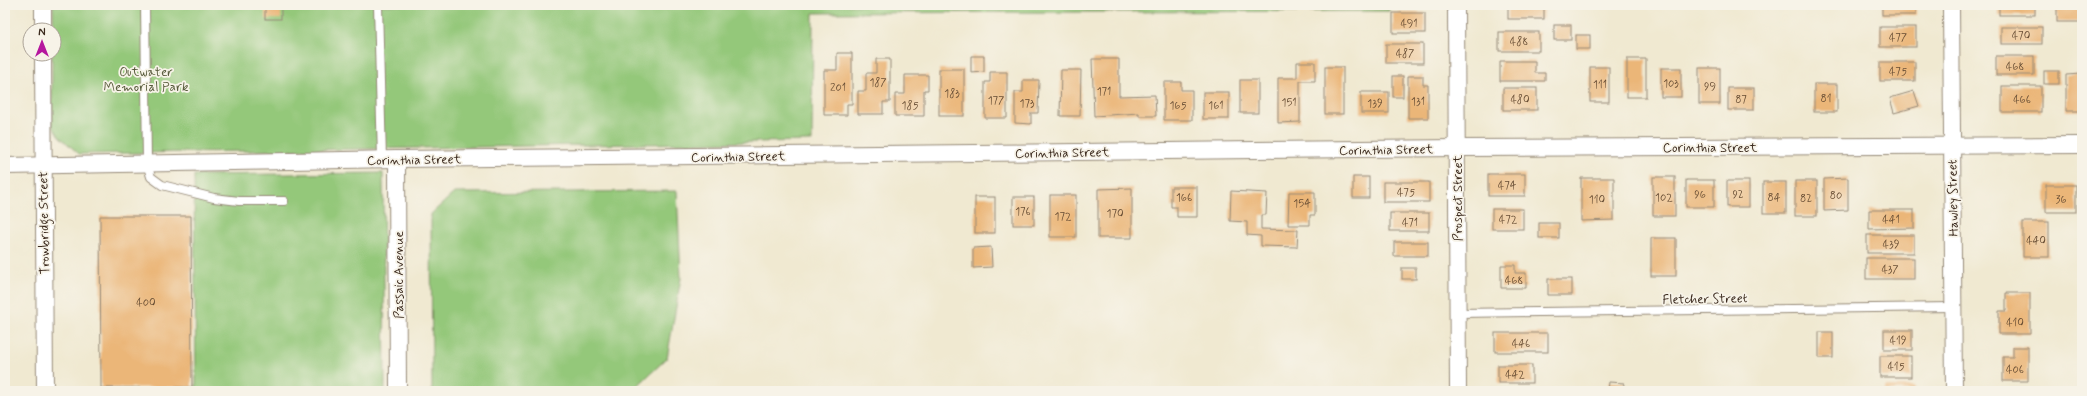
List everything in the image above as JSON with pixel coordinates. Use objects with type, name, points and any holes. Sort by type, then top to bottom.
[{"type":"street","points":[[43,5],[43,22]]},
{"type":"street","name":"Prospect Street","points":[[1456,5],[1458,391]]},
{"type":"street","name":"Hawley Street","points":[[1951,5],[1954,391]]},
{"type":"street","name":"Trowbridge Street","points":[[43,62],[45,391]]},
{"type":"street","name":"Corinthia Street","points":[[5,166],[43,164],[1457,148],[1952,147],[2082,145]]},
{"type":"street","name":"Passaic Avenue","points":[[390,160],[398,391]]},
{"type":"lane","points":[[145,5],[146,163],[151,177],[162,185],[214,198],[239,201],[284,201]]},
{"type":"lane","points":[[378,5],[390,160]]},
{"type":"lane","name":"Fletcher Street","points":[[1457,313],[1954,307]]},
{"type":"green space","name":"Outwater Memorial Park","points":[[53,5],[1389,5],[1389,11],[813,13],[812,141],[79,154],[59,136],[52,125],[52,62],[62,62],[62,22],[53,22]]},
{"type":"green space","points":[[383,173],[385,391],[196,391],[194,175]]},
{"type":"green space","points":[[677,191],[681,278],[667,358],[632,391],[432,391],[431,214],[454,193]]},
{"type":"building","points":[[265,5],[281,5],[281,19],[265,19]]},
{"type":"building","points":[[1508,5],[1544,5],[1544,19],[1508,19]]},
{"type":"building","points":[[1882,5],[1916,5],[1916,15],[1882,15]]},
{"type":"building","points":[[1999,5],[2035,5],[2035,15],[1999,15]]},
{"type":"building","points":[[2057,6],[2082,6],[2082,22],[2057,22]]},
{"type":"building","points":[[1393,13],[1425,13],[1425,33],[1393,33]]},
{"type":"building","points":[[1554,25],[1571,25],[1571,40],[1554,40]]},
{"type":"building","points":[[1880,27],[1916,27],[1916,47],[1880,47]]},
{"type":"building","points":[[2001,27],[2042,27],[2042,44],[2001,44]]},
{"type":"building","points":[[1499,32],[1539,32],[1539,51],[1499,51]]},
{"type":"building","points":[[1576,35],[1590,35],[1590,49],[1576,49]]},
{"type":"building","points":[[1386,44],[1423,44],[1423,63],[1386,63]]},
{"type":"building","points":[[837,53],[852,53],[852,104],[847,104],[847,115],[824,115],[824,70],[837,70]]},
{"type":"building","points":[[971,56],[984,56],[984,72],[971,73]]},
{"type":"building","points":[[1996,56],[2034,56],[2034,75],[1996,75]]},
{"type":"building","points":[[876,59],[890,59],[890,102],[883,102],[883,114],[858,114],[858,91],[866,91],[866,73],[876,73]]},
{"type":"building","points":[[1092,59],[1119,59],[1119,96],[1155,95],[1156,116],[1139,116],[1139,113],[1094,116]]},
{"type":"building","points":[[1627,59],[1646,59],[1646,97],[1627,97]]},
{"type":"building","points":[[1500,61],[1535,61],[1535,73],[1545,73],[1545,81],[1500,81]]},
{"type":"building","points":[[1297,62],[1315,62],[1315,81],[1300,81],[1300,122],[1278,123],[1278,78],[1297,78]]},
{"type":"building","points":[[1880,62],[1915,62],[1915,81],[1880,81]]},
{"type":"building","points":[[1325,67],[1343,67],[1343,114],[1325,114]]},
{"type":"building","points":[[1590,67],[1609,67],[1609,102],[1590,102]]},
{"type":"building","points":[[1661,68],[1681,68],[1681,97],[1661,97]]},
{"type":"building","points":[[1699,68],[1720,68],[1720,104],[1699,104]]},
{"type":"building","points":[[939,69],[964,69],[964,116],[939,116]]},
{"type":"building","points":[[1061,70],[1081,70],[1080,116],[1060,116]]},
{"type":"building","points":[[2044,71],[2059,71],[2059,84],[2044,84]]},
{"type":"building","points":[[990,72],[1007,72],[1007,118],[985,118],[985,82],[990,82]]},
{"type":"building","points":[[2082,74],[2082,111],[2066,111],[2066,75]]},
{"type":"building","points":[[905,75],[928,75],[928,90],[924,90],[924,116],[895,116],[895,94],[905,94]]},
{"type":"building","points":[[1393,76],[1403,76],[1403,97],[1393,97]]},
{"type":"building","points":[[1408,76],[1423,76],[1423,85],[1428,85],[1428,118],[1408,118]]},
{"type":"building","points":[[1023,80],[1039,80],[1038,113],[1031,113],[1031,124],[1015,123],[1015,92],[1023,92]]},
{"type":"building","points":[[1240,80],[1258,80],[1258,113],[1240,113]]},
{"type":"building","points":[[1164,82],[1181,82],[1181,90],[1192,90],[1192,120],[1164,120]]},
{"type":"building","points":[[1814,84],[1837,84],[1837,112],[1814,112]]},
{"type":"building","points":[[2002,86],[2041,86],[2041,112],[2002,112]]},
{"type":"building","points":[[1503,88],[1537,88],[1537,110],[1503,110]]},
{"type":"building","points":[[1728,88],[1754,88],[1754,110],[1728,110]]},
{"type":"building","points":[[1914,91],[1919,106],[1894,113],[1890,98]]},
{"type":"building","points":[[1203,92],[1229,92],[1229,119],[1203,119]]},
{"type":"building","points":[[1361,92],[1389,92],[1389,113],[1361,113]]},
{"type":"building","points":[[1488,174],[1525,174],[1525,196],[1488,196]]},
{"type":"building","points":[[1353,177],[1369,177],[1369,198],[1353,198]]},
{"type":"building","points":[[1653,177],[1675,177],[1675,216],[1653,216]]},
{"type":"building","points":[[1581,178],[1614,178],[1614,220],[1581,221]]},
{"type":"building","points":[[1848,178],[1848,210],[1824,211],[1824,179]]},
{"type":"building","points":[[1686,180],[1714,180],[1714,207],[1686,207]]},
{"type":"building","points":[[1727,181],[1749,181],[1749,207],[1727,207]]},
{"type":"building","points":[[1795,181],[1817,181],[1817,216],[1795,216]]},
{"type":"building","points":[[1383,182],[1429,182],[1429,202],[1383,202]]},
{"type":"building","points":[[1763,182],[1786,182],[1786,213],[1763,213]]},
{"type":"building","points":[[2046,185],[2076,185],[2076,212],[2046,212]]},
{"type":"building","points":[[1171,187],[1197,187],[1197,217],[1177,217],[1177,207],[1171,207]]},
{"type":"building","points":[[1132,188],[1132,238],[1098,238],[1098,189]]},
{"type":"building","points":[[1231,191],[1267,193],[1266,215],[1261,215],[1261,229],[1298,230],[1297,247],[1261,246],[1261,236],[1247,235],[1247,222],[1230,221]]},
{"type":"building","points":[[1289,192],[1315,192],[1315,215],[1310,215],[1310,225],[1288,225]]},
{"type":"building","points":[[1050,195],[1076,195],[1076,237],[1050,237]]},
{"type":"building","points":[[975,197],[995,197],[995,233],[975,233]]},
{"type":"building","points":[[1013,197],[1034,197],[1034,225],[1013,225]]},
{"type":"building","points":[[1492,209],[1523,209],[1523,229],[1492,229]]},
{"type":"building","points":[[1869,210],[1914,210],[1914,228],[1869,229]]},
{"type":"building","points":[[1390,213],[1429,213],[1429,231],[1390,231]]},
{"type":"building","points":[[100,216],[191,216],[192,387],[101,388]]},
{"type":"building","points":[[2023,222],[2049,222],[2049,257],[2023,257]]},
{"type":"building","points":[[1539,223],[1559,223],[1559,238],[1539,238]]},
{"type":"building","points":[[1867,235],[1914,235],[1914,253],[1867,253]]},
{"type":"building","points":[[1651,238],[1676,238],[1676,276],[1651,276]]},
{"type":"building","points":[[1394,242],[1428,242],[1428,256],[1394,256]]},
{"type":"building","points":[[991,247],[992,267],[973,268],[973,248]]},
{"type":"building","points":[[1866,258],[1914,258],[1914,279],[1866,279]]},
{"type":"building","points":[[1501,265],[1515,265],[1515,273],[1526,273],[1526,288],[1501,288]]},
{"type":"building","points":[[1402,268],[1416,268],[1416,279],[1402,279]]},
{"type":"building","points":[[1548,279],[1572,279],[1572,295],[1548,295]]},
{"type":"building","points":[[2006,293],[2030,293],[2030,334],[1999,334],[1999,311],[2006,311]]},
{"type":"building","points":[[1884,330],[1912,330],[1912,350],[1884,350]]},
{"type":"building","points":[[1819,332],[1833,332],[1833,358],[1819,358]]},
{"type":"building","points":[[1495,333],[1548,333],[1548,352],[1495,352]]},
{"type":"building","points":[[2013,347],[2028,347],[2028,381],[2003,381],[2003,357],[2013,357]]},
{"type":"building","points":[[1880,356],[1911,356],[1911,377],[1880,377]]},
{"type":"building","points":[[1498,365],[1532,365],[1532,383],[1498,383]]},
{"type":"building","points":[[1609,382],[1624,383],[1623,391],[1608,391]]},
{"type":"building","points":[[1884,387],[1914,387],[1914,391],[1884,391]]},
{"type":"building","points":[[2003,388],[2023,388],[2023,391],[2003,391]]}]
